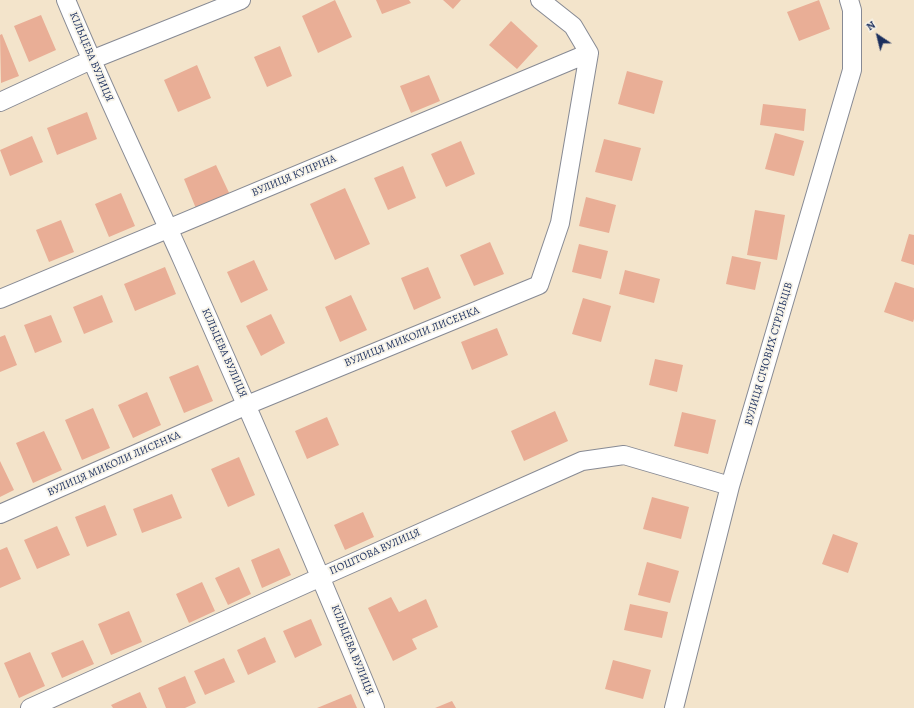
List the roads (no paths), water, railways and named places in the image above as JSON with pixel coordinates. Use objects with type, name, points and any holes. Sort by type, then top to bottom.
[{"type":"street","name":"КІЛЬЦЕВА ВУЛИЦЯ","points":[[66,0],[91,60],[247,405],[376,708]]},
{"type":"street","points":[[0,102],[91,60],[241,0]]},
{"type":"street","points":[[540,0],[573,26],[589,53]]},
{"type":"street","name":"ВУЛИЦЯ СІЧОВИХ СТРІЛЬЦІВ","points":[[674,708],[730,486],[852,70],[852,10],[849,0]]},
{"type":"street","name":"ВУЛИЦЯ КУПРІНА","points":[[0,299],[589,53]]},
{"type":"street","name":"ВУЛИЦЯ МИКОЛИ ЛИСЕНКА","points":[[0,514],[247,405],[539,286],[560,223],[589,53]]},
{"type":"street","name":"ПОШТОВА ВУЛИЦЯ","points":[[30,708],[321,576],[582,461],[624,455],[730,486]]}]
